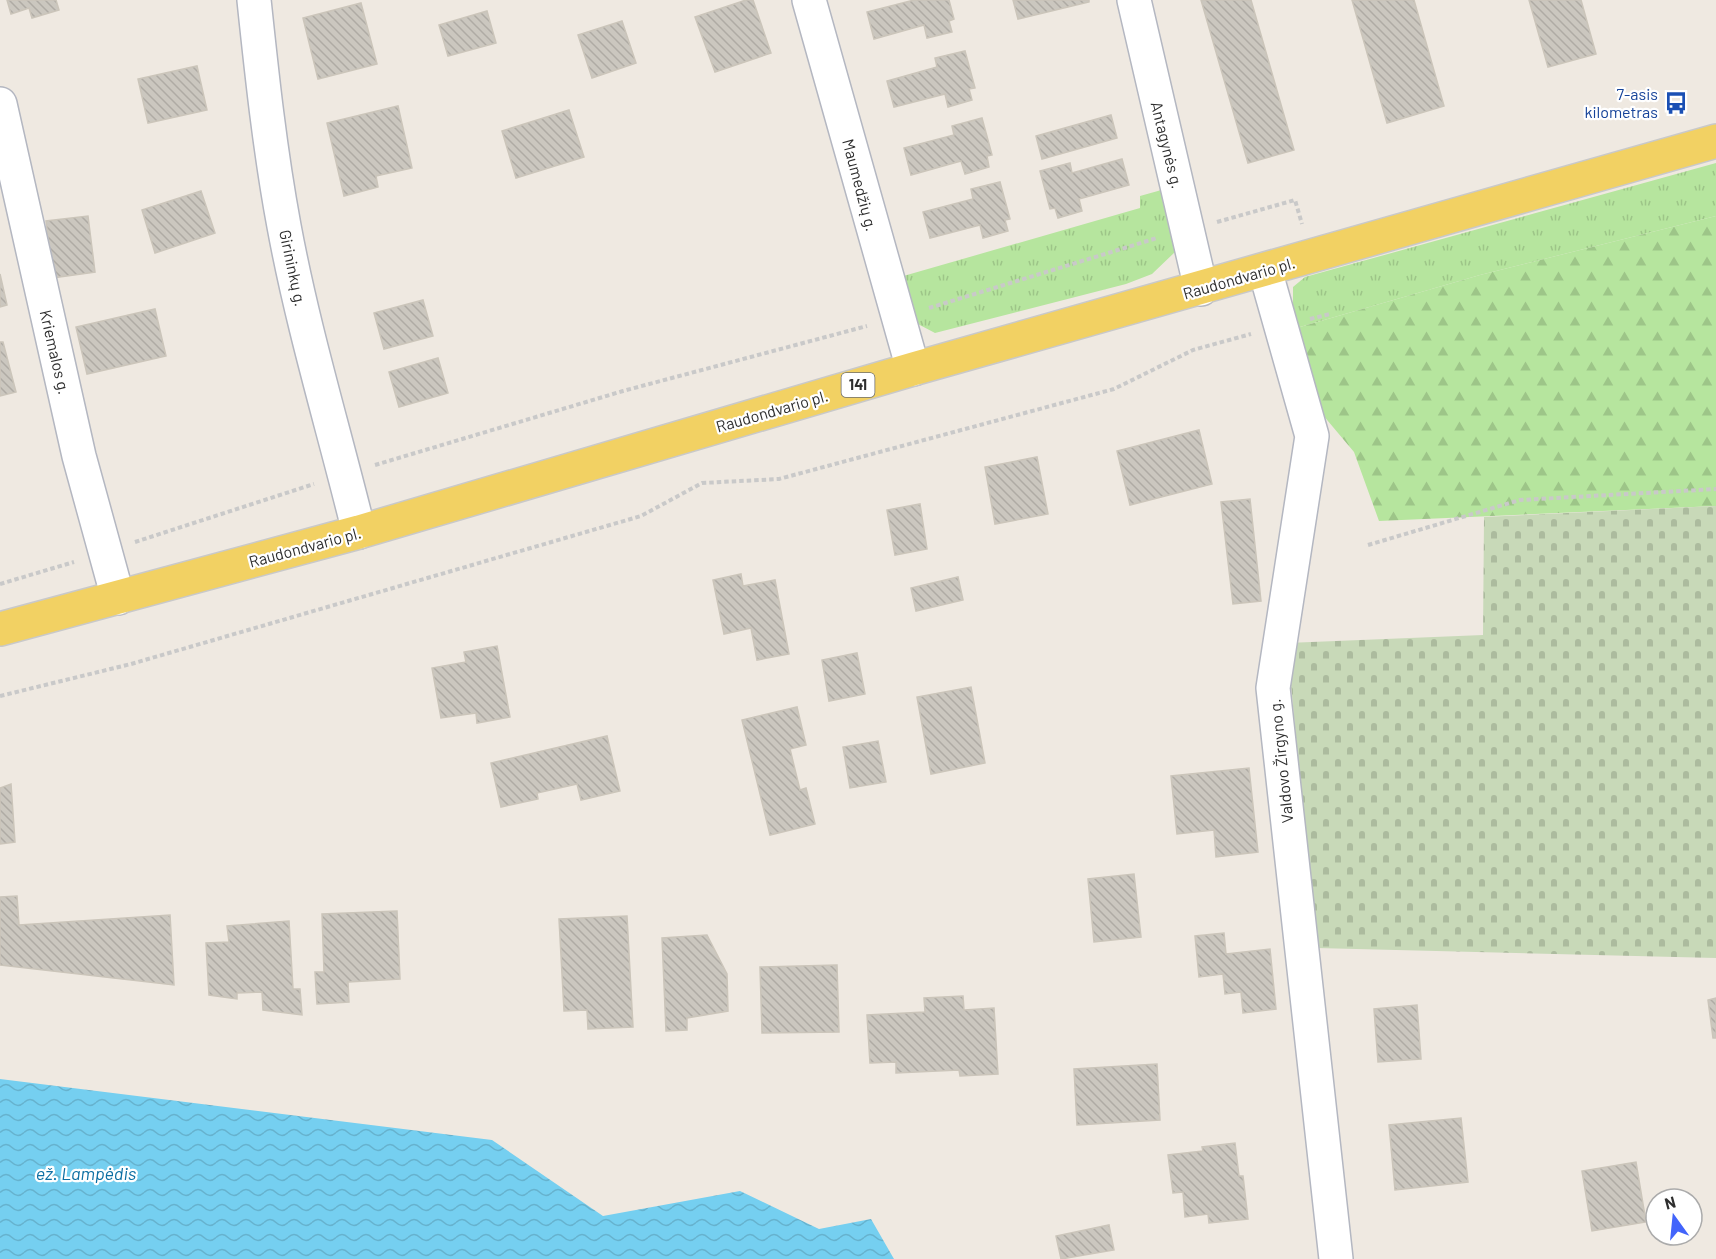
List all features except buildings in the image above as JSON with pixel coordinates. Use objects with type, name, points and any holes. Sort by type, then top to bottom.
[{"type":"main road","name":"Raudondvario pl.","points":[[0,629],[359,532],[913,369],[1202,289],[1716,141]]},
{"type":"street","name":"Girininkų g.","points":[[254,0],[267,125],[284,228],[359,532]]},
{"type":"street","name":"Maumedžių g.","points":[[809,0],[913,369]]},
{"type":"street","name":"Antagynės g.","points":[[1134,0],[1202,289]]},
{"type":"street","name":"Kriemalos g.","points":[[0,104],[78,456],[118,598]]},
{"type":"street","name":"Valdovo Žirgyno g.","points":[[1265,270],[1312,436],[1273,688],[1336,1259]]},
{"type":"path","points":[[0,584],[345,474],[623,392],[897,318],[1102,253],[1295,200]]},
{"type":"path","points":[[0,696],[131,664],[641,516],[702,483],[779,479],[1114,389],[1193,350],[1330,314]]},
{"type":"path","points":[[1368,545],[1520,500],[1716,489]]},
{"type":"green space","points":[[1716,163],[1716,216],[1480,275],[1293,329],[1293,287],[1305,277]]},
{"type":"green space","points":[[1165,189],[1174,222],[1175,252],[1152,274],[1126,284],[935,333],[916,323],[900,277],[1140,208],[1140,196]]},
{"type":"green space","points":[[1716,216],[1716,506],[1379,521],[1354,452],[1317,408],[1293,329],[1480,275]]},
{"type":"green space","points":[[1716,506],[1716,958],[1316,948],[1287,643],[1483,635],[1484,517]]},
{"type":"water","name":"ež. Lampėdis","points":[[0,1079],[492,1140],[603,1216],[740,1191],[819,1229],[871,1219],[894,1259],[0,1259]]},
{"type":"place","name":"7-asis kilometras","points":[[1676,103]]}]
